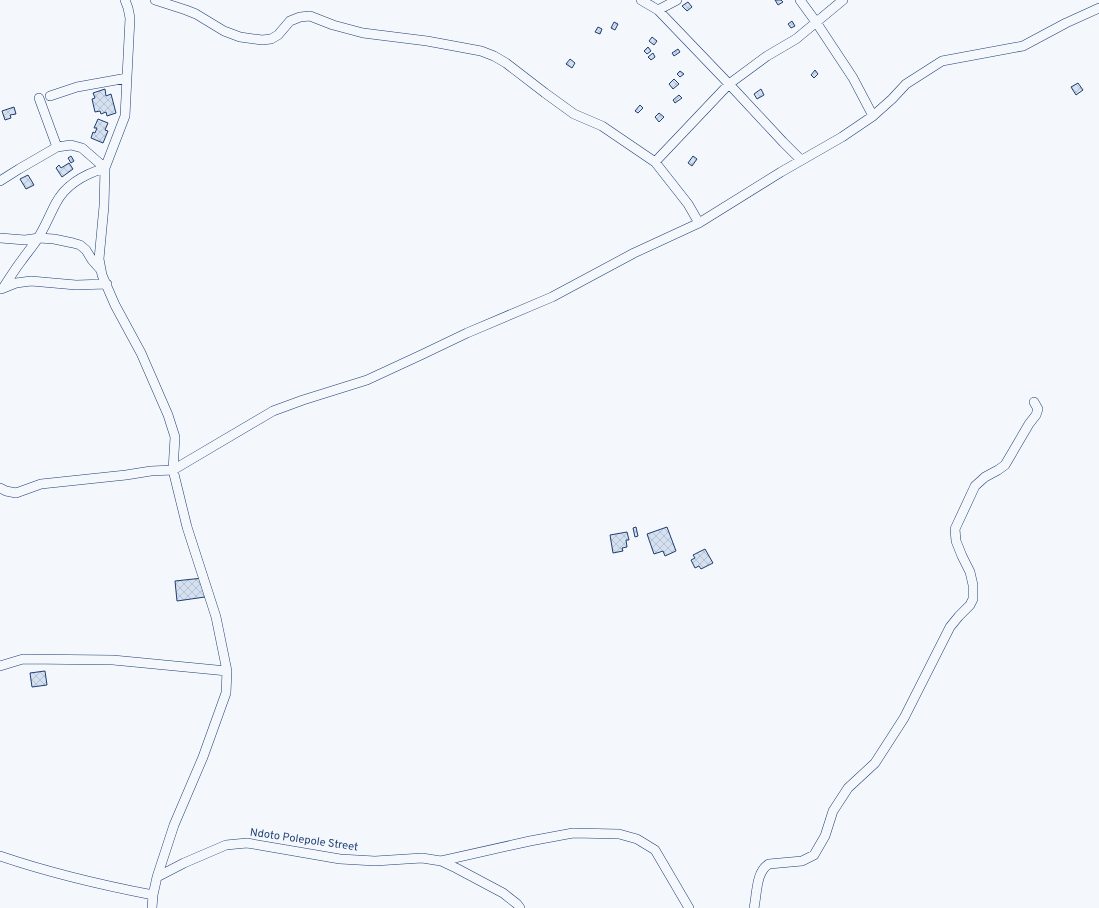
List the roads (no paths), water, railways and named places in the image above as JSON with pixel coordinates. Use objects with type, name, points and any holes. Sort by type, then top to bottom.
[{"type":"street","points":[[125,0],[130,18],[125,116],[105,168],[104,206],[99,259],[106,284],[115,305],[141,353],[168,415],[175,437],[173,470],[187,527],[216,617],[227,671],[226,693],[203,757],[174,825],[157,877],[152,908]]},
{"type":"street","points":[[155,0],[191,12],[224,31],[240,37],[262,40],[271,39],[278,35],[290,21],[300,17],[310,16],[333,25],[363,33],[427,41],[481,51],[499,59],[574,114],[602,126],[654,162],[688,204],[699,223]]},
{"type":"street","points":[[641,0],[658,10],[782,142],[801,160]]},
{"type":"street","points":[[658,10],[677,0]]},
{"type":"street","points":[[800,0],[853,78],[873,116]]},
{"type":"street","points":[[654,162],[729,84],[767,56],[796,39],[843,0]]},
{"type":"street","points":[[0,488],[16,493],[41,484],[151,471],[173,470],[273,411],[367,380],[467,333],[552,297],[634,253],[699,223],[801,160],[842,137],[873,116],[906,84],[942,61],[1024,46],[1066,22],[1099,8]]},
{"type":"street","points":[[50,96],[77,87],[128,78]]},
{"type":"street","points":[[40,98],[57,147]]},
{"type":"street","points":[[0,181],[57,147],[70,145],[82,148],[105,168]]},
{"type":"street","points":[[1,289],[39,238],[56,202],[64,190],[79,179],[105,168]]},
{"type":"street","points":[[0,238],[25,240],[39,238],[54,239],[80,245],[86,250],[101,270]]},
{"type":"street","points":[[1,289],[16,283],[31,281],[76,285],[106,284]]},
{"type":"street","points":[[754,908],[761,873],[765,867],[769,864],[802,860],[814,855],[826,836],[833,811],[848,788],[876,763],[904,718],[950,627],[970,605],[973,598],[974,585],[970,572],[956,541],[955,529],[975,486],[985,477],[1004,465],[1036,415],[1038,409],[1034,402]]},
{"type":"street","points":[[0,666],[23,659],[113,660],[227,671]]},
{"type":"street","points":[[441,861],[573,833],[619,834],[637,839],[655,850],[689,908]]},
{"type":"street","name":"Ndoto Polepole Street","points":[[157,877],[184,863],[226,845],[247,843],[340,859],[374,861],[422,858],[441,861],[503,893],[520,908]]},
{"type":"street","points":[[0,856],[56,873],[153,895]]}]
